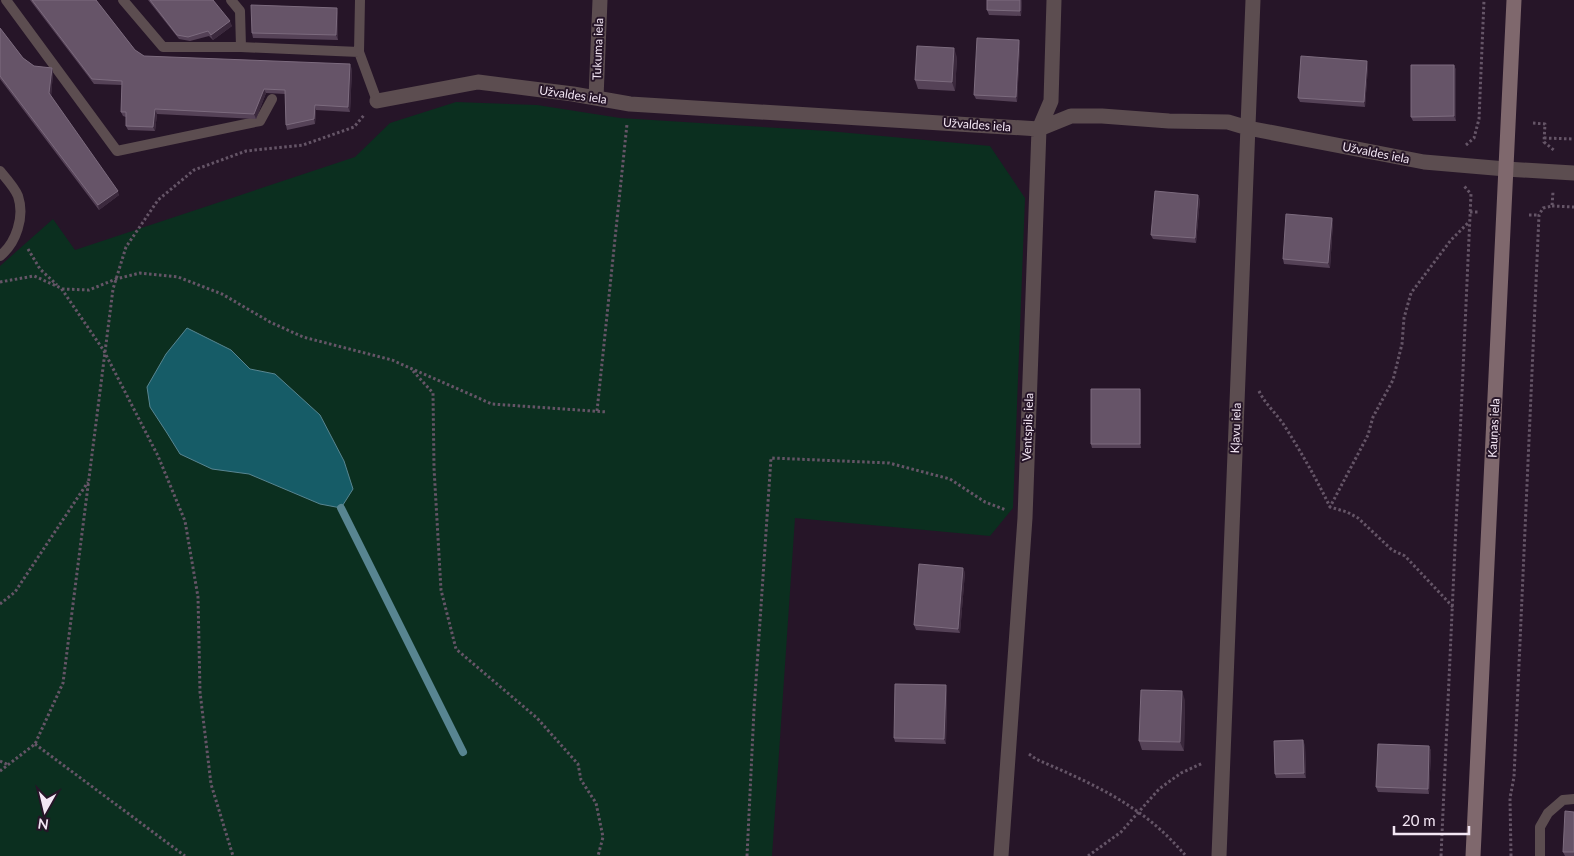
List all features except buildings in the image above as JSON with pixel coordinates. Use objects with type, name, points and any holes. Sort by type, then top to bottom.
[{"type":"street","name":"Tukuma iela","points":[[596,98],[600,0]]},
{"type":"street","name":"Ventspils iela","points":[[1001,856],[1025,518],[1039,129],[1051,101],[1054,0]]},
{"type":"street","name":"Kļavu iela","points":[[1219,856],[1253,0]]},
{"type":"street","name":"Kauņas iela","points":[[1473,856],[1514,0]]},
{"type":"street","name":"Užvaldes iela","points":[[377,101],[478,82],[630,104],[1039,129],[1071,116],[1228,122],[1248,128],[1424,162],[1574,173]]},
{"type":"lane","points":[[6,0],[117,150],[260,121],[272,99]]},
{"type":"lane","points":[[123,0],[163,47],[240,47],[359,52]]},
{"type":"lane","points":[[231,0],[240,11],[240,47]]},
{"type":"lane","points":[[360,0],[359,52],[377,101]]},
{"type":"lane","points":[[0,171],[18,195],[20,212],[18,227],[8,250],[0,256]]},
{"type":"lane","points":[[1540,856],[1540,827],[1548,813],[1562,800],[1574,799]]},
{"type":"path","points":[[1460,150],[1474,138],[1479,119],[1484,0]]},
{"type":"path","points":[[0,772],[35,744],[63,684],[112,289],[126,247],[158,200],[194,170],[246,151],[303,145],[354,127],[377,101]]},
{"type":"path","points":[[597,411],[630,104]]},
{"type":"path","points":[[1533,123],[1545,124],[1544,142],[1557,153]]},
{"type":"path","points":[[1544,138],[1574,139]]},
{"type":"path","points":[[1442,856],[1471,194],[1459,181]]},
{"type":"path","points":[[1552,206],[1553,188]]},
{"type":"path","points":[[1511,856],[1510,798],[1514,777],[1539,215],[1543,208],[1552,206],[1574,207]]},
{"type":"path","points":[[1470,212],[1479,212]]},
{"type":"path","points":[[1529,215],[1539,215]]},
{"type":"path","points":[[1330,507],[1368,435],[1373,417],[1393,380],[1402,344],[1404,318],[1412,293],[1452,240],[1470,222]]},
{"type":"path","points":[[18,227],[26,246],[40,269],[61,288],[104,351],[158,456],[185,521],[198,597],[200,692],[210,784],[233,856]]},
{"type":"path","points":[[0,282],[34,276],[61,288],[89,290],[116,279],[140,273],[178,277],[222,294],[270,322],[303,337],[392,360],[492,404],[607,412]]},
{"type":"path","points":[[411,368],[433,393],[434,468],[441,590],[456,649],[537,718],[578,764],[581,780],[596,803],[603,837],[598,856]]},
{"type":"path","points":[[1255,384],[1263,399],[1281,420],[1306,458],[1330,507],[1347,512],[1358,518],[1392,550],[1405,556],[1453,607]]},
{"type":"path","points":[[747,856],[754,710],[771,458],[889,463],[950,480],[985,502],[1025,518]]},
{"type":"path","points":[[0,604],[15,592],[89,482]]},
{"type":"path","points":[[1009,739],[1036,759],[1083,779],[1138,811],[1186,856]]},
{"type":"path","points":[[35,744],[186,856]]},
{"type":"path","points":[[1088,856],[1121,832],[1159,789],[1181,773],[1204,763],[1223,747]]},
{"type":"path","points":[[0,761],[8,765]]},
{"type":"green space","points":[[456,102],[537,105],[620,118],[828,131],[990,146],[1025,198],[1013,508],[990,536],[795,518],[772,856],[0,856],[0,266],[53,219],[75,250],[355,157],[390,123]]},
{"type":"water","points":[[187,328],[231,350],[250,369],[275,374],[320,415],[344,461],[353,489],[341,508],[320,504],[249,474],[212,469],[180,454],[150,407],[147,387],[166,354]]},
{"type":"waterway","points":[[341,508],[463,752]]}]
